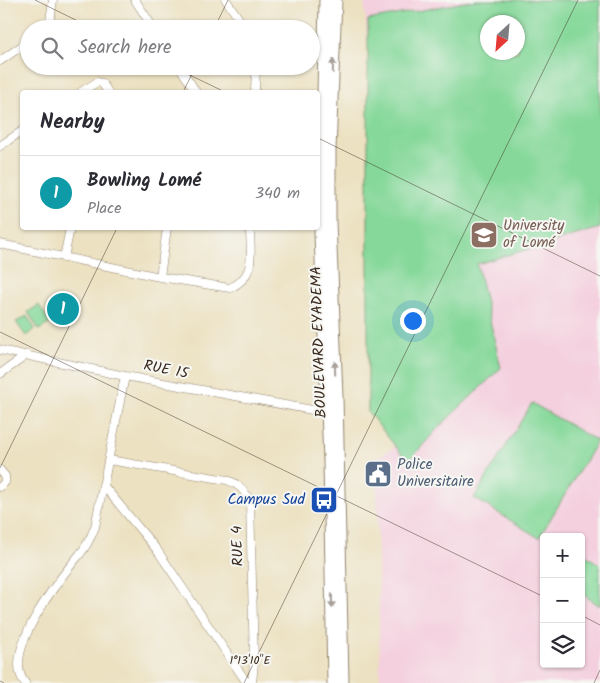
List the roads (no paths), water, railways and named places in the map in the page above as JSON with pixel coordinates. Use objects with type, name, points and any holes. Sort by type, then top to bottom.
[{"type":"highway","points":[[325,0],[320,234],[332,415],[333,683]]},
{"type":"highway","name":"BOULEVARD EYADEMA","points":[[336,0],[331,107],[330,198],[332,415],[343,683]]},
{"type":"street","points":[[50,20],[53,0]]},
{"type":"street","points":[[135,0],[148,20]]},
{"type":"street","points":[[226,0],[240,20]]},
{"type":"street","points":[[0,60],[20,47]]},
{"type":"street","points":[[185,75],[195,90]]},
{"type":"street","points":[[254,90],[255,75]]},
{"type":"street","points":[[84,90],[97,82],[102,83],[107,90]]},
{"type":"street","points":[[0,146],[20,132]]},
{"type":"street","points":[[64,258],[70,230]]},
{"type":"street","points":[[160,277],[167,230]]},
{"type":"street","points":[[0,244],[160,277],[230,288],[236,286],[248,275],[250,267],[250,230]]},
{"type":"street","name":"RUE 15","points":[[0,350],[332,415]]},
{"type":"street","points":[[0,374],[27,356]]},
{"type":"street","points":[[25,683],[14,670],[18,638],[45,593],[81,553],[90,540],[95,527],[104,485],[125,376]]},
{"type":"street","name":"RUE 4","points":[[109,460],[227,480],[238,484],[247,496],[250,501],[253,599],[254,663],[252,683]]},
{"type":"street","points":[[0,470],[5,476],[5,482],[0,487]]},
{"type":"street","points":[[104,485],[157,550],[247,683]]},
{"type":"place","name":"University of Lomé","points":[[484,235]]},
{"type":"place","name":"Bowling Lomé","points":[[63,309]]},
{"type":"place","name":"Police Universitaire","points":[[378,474]]},
{"type":"place","name":"Campus Sud","points":[[324,500]]}]
